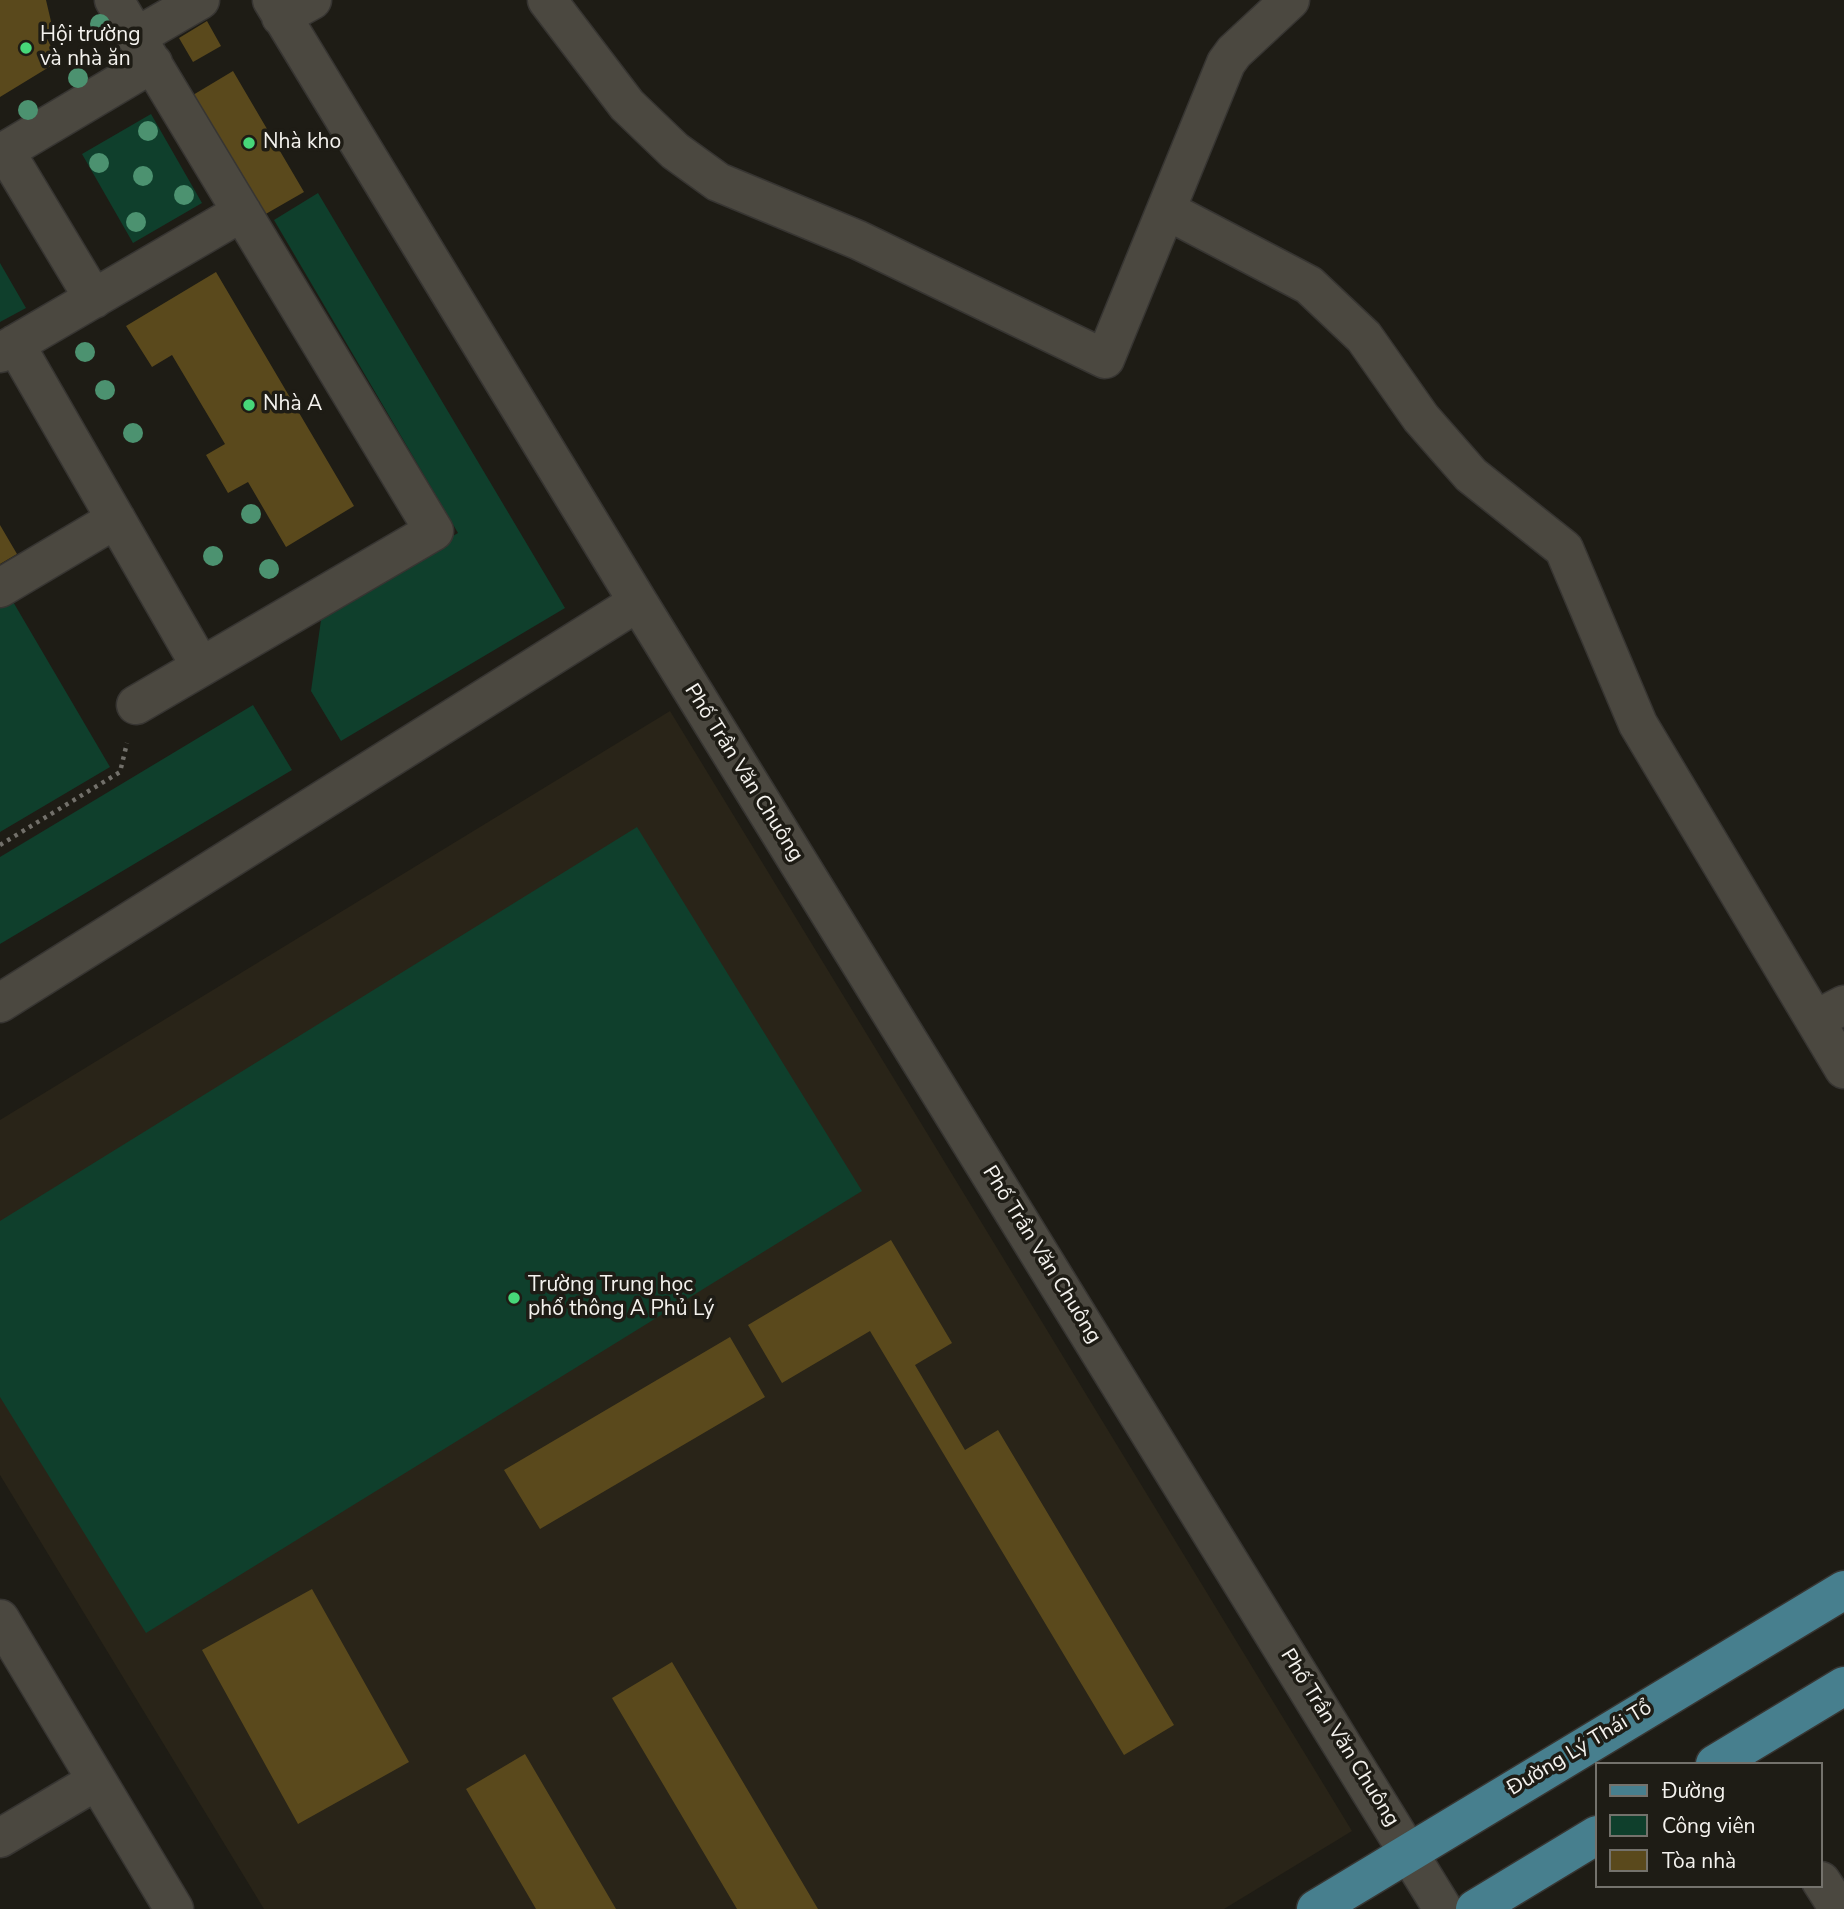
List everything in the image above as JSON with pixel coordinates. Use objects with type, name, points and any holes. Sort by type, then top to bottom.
[{"type":"main road","name":"Đường Lý Thái Tổ","points":[[1316,1909],[1844,1590]]},
{"type":"main road","points":[[1734,1759],[1844,1686]]},
{"type":"main road","points":[[1475,1909],[1596,1836]]},
{"type":"street","points":[[114,0],[434,531],[136,705]]},
{"type":"street","points":[[94,299],[3,152],[144,50],[200,0]]},
{"type":"street","points":[[547,0],[627,105],[675,151],[718,182],[858,240],[1105,359],[1226,63],[1234,52],[1290,0]]},
{"type":"street","name":"Phố Trần Văn Chuông","points":[[288,6],[638,602],[1443,1909]]},
{"type":"street","points":[[1166,210],[1309,285],[1364,337],[1421,418],[1471,475],[1564,549],[1638,724],[1829,1013],[1844,1069]]},
{"type":"street","points":[[201,667],[116,519],[7,349],[242,212]]},
{"type":"street","points":[[0,588],[116,519]]},
{"type":"street","points":[[0,1003],[638,602]]},
{"type":"street","points":[[0,1619],[174,1909]]},
{"type":"street","points":[[0,1838],[96,1781]]},
{"type":"street","points":[[1823,1884],[1839,1909]]},
{"type":"path","points":[[0,845],[120,772],[136,705]]},
{"type":"shaded area","name":"Trường Trung học phổ thông A Phủ Lý","points":[[670,711],[1352,1831],[1224,1909],[264,1909],[0,1475],[0,1120]]},
{"type":"green space","points":[[151,114],[202,203],[133,243],[82,154]]},
{"type":"green space","points":[[318,193],[565,608],[341,741],[311,691],[322,613],[458,533],[274,220]]},
{"type":"green space","points":[[0,263],[26,308],[0,322]]},
{"type":"green space","points":[[12,600],[110,767],[0,832],[0,607]]},
{"type":"green space","points":[[253,705],[292,770],[0,944],[0,857]]},
{"type":"green space","points":[[637,827],[862,1191],[146,1633],[0,1397],[0,1221]]},
{"type":"building","name":"Hội trường và nhà ăn","points":[[0,0],[46,0],[53,30],[45,35],[59,61],[0,97]]},
{"type":"building","points":[[207,21],[221,46],[193,62],[179,38]]},
{"type":"building","name":"Nhà kho","points":[[233,71],[304,192],[264,215],[193,95]]},
{"type":"building","name":"Nhà A","points":[[216,272],[354,506],[286,547],[248,482],[228,493],[206,455],[225,444],[172,355],[152,367],[126,326]]},
{"type":"building","points":[[0,525],[17,554],[0,564]]},
{"type":"building","points":[[891,1240],[952,1343],[915,1365],[965,1450],[998,1430],[1174,1725],[1124,1755],[870,1331],[782,1383],[748,1325]]},
{"type":"building","points":[[730,1337],[765,1397],[540,1529],[504,1470]]},
{"type":"building","points":[[312,1589],[409,1762],[298,1824],[202,1650]]},
{"type":"building","points":[[672,1662],[818,1909],[737,1909],[612,1698]]},
{"type":"building","points":[[525,1754],[616,1909],[536,1909],[466,1789]]},
{"type":"place","name":"Hội trường và nhà ăn","points":[[26,48]]},
{"type":"place","name":"Nhà kho","points":[[249,143]]},
{"type":"place","name":"Nhà A","points":[[249,405]]},
{"type":"place","name":"Trường Trung học phổ thông A Phủ Lý","points":[[514,1298]]}]
